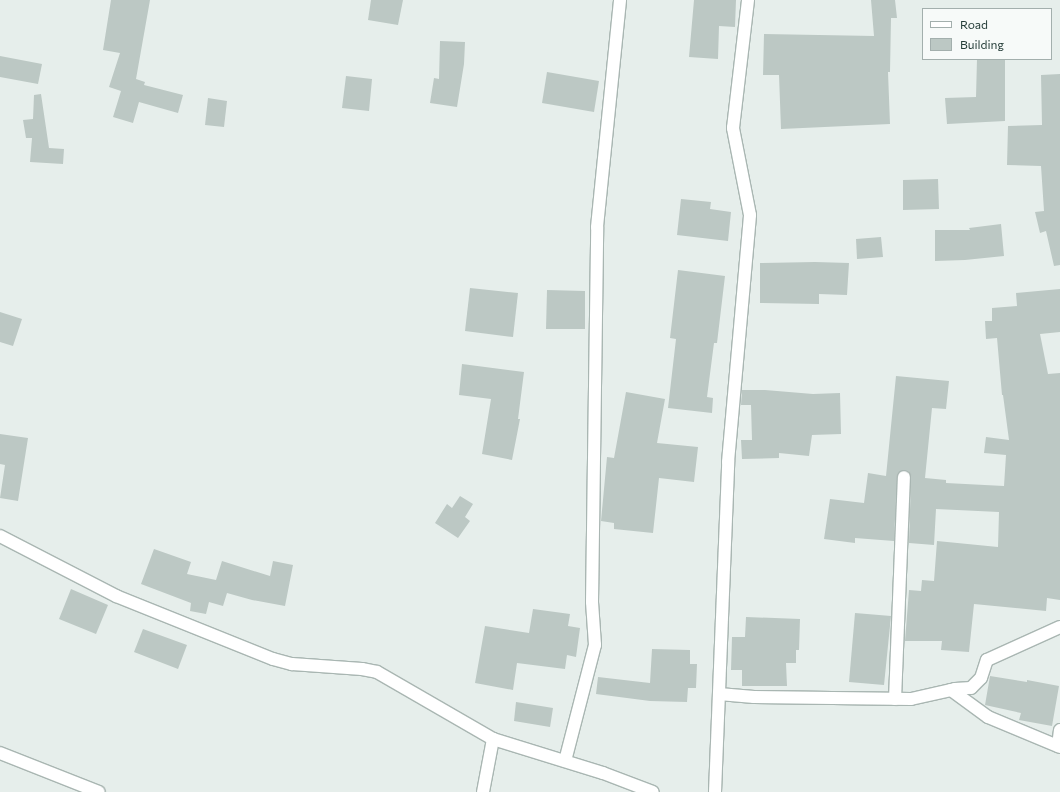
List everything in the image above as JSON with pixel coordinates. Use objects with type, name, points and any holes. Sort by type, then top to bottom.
[{"type":"street","points":[[565,761],[595,645],[592,602],[597,227],[620,0]]},
{"type":"street","points":[[715,792],[728,462],[750,215],[733,128],[748,0]]},
{"type":"street","points":[[895,699],[904,477]]},
{"type":"street","points":[[0,536],[116,596],[273,659],[292,664],[362,669],[376,672],[493,739],[603,773],[653,792]]},
{"type":"street","points":[[719,694],[754,697],[911,699],[951,690],[971,688],[981,678],[987,660],[1060,627]]},
{"type":"street","points":[[951,690],[988,717],[1059,747],[1060,730]]},
{"type":"street","points":[[483,792],[493,739]]},
{"type":"street","points":[[0,753],[99,792]]},
{"type":"building","points":[[111,0],[150,0],[136,79],[145,82],[144,85],[183,95],[178,113],[139,102],[133,123],[113,117],[121,91],[109,87],[120,53],[103,50]]},
{"type":"building","points":[[371,0],[403,0],[398,25],[368,20]]},
{"type":"building","points":[[694,0],[736,0],[735,27],[719,26],[718,59],[689,57]]},
{"type":"building","points":[[871,0],[895,0],[897,18],[891,18],[890,72],[888,72],[890,124],[781,129],[779,75],[763,75],[764,34],[874,36]]},
{"type":"building","points":[[440,41],[465,42],[464,64],[457,107],[430,103],[434,78],[439,79]]},
{"type":"building","points":[[0,56],[42,64],[38,84],[0,77]]},
{"type":"building","points":[[977,60],[1005,60],[1005,121],[947,124],[945,98],[976,97]]},
{"type":"building","points":[[547,72],[599,81],[594,112],[542,103]]},
{"type":"building","points":[[1060,74],[1060,265],[1054,266],[1046,231],[1040,233],[1035,212],[1044,211],[1041,166],[1007,165],[1008,126],[1042,125],[1041,75]]},
{"type":"building","points":[[346,76],[372,79],[369,111],[342,108]]},
{"type":"building","points":[[41,94],[49,148],[64,149],[63,164],[30,162],[32,138],[26,138],[23,120],[33,119],[34,95]]},
{"type":"building","points":[[208,98],[227,101],[224,127],[205,125]]},
{"type":"building","points":[[938,179],[939,209],[903,210],[903,180]]},
{"type":"building","points":[[681,199],[711,202],[710,209],[731,212],[728,241],[677,235]]},
{"type":"building","points":[[1001,224],[1004,256],[935,261],[935,230],[970,230],[969,228]]},
{"type":"building","points":[[881,237],[883,257],[857,259],[856,239]]},
{"type":"building","points":[[760,263],[849,263],[847,295],[819,294],[819,304],[760,303]]},
{"type":"building","points":[[678,270],[725,276],[717,343],[714,343],[707,397],[713,398],[712,413],[668,408],[676,339],[670,338]]},
{"type":"building","points":[[470,288],[518,293],[513,337],[465,331]]},
{"type":"building","points":[[1060,289],[1060,332],[1040,334],[1048,374],[1060,373],[1060,600],[1047,598],[1046,611],[974,604],[969,652],[941,650],[942,641],[905,641],[909,590],[921,591],[922,580],[934,581],[937,541],[998,547],[999,512],[936,509],[934,545],[909,543],[911,477],[908,471],[904,470],[898,473],[897,477],[894,541],[855,538],[855,543],[824,539],[830,499],[864,503],[868,473],[886,476],[896,376],[949,381],[946,409],[932,408],[925,478],[946,480],[946,483],[1004,486],[1006,455],[984,453],[986,437],[1009,440],[1002,395],[997,338],[986,339],[985,321],[992,321],[992,308],[1017,306],[1016,293]]},
{"type":"building","points":[[547,290],[585,291],[585,329],[546,329]]},
{"type":"building","points":[[0,312],[22,319],[13,346],[0,342]]},
{"type":"building","points":[[462,364],[524,372],[518,419],[520,419],[512,460],[482,454],[491,399],[459,395]]},
{"type":"building","points":[[742,390],[765,390],[813,394],[840,393],[841,434],[812,435],[809,456],[779,453],[779,458],[742,459],[741,440],[752,440],[751,405],[741,405]]},
{"type":"building","points":[[626,392],[665,399],[657,443],[698,447],[694,482],[659,478],[653,533],[614,529],[614,523],[601,521],[607,457],[614,458]]},
{"type":"building","points":[[0,434],[28,438],[18,501],[0,498],[5,465],[0,464]]},
{"type":"building","points":[[460,496],[473,504],[465,517],[470,521],[458,538],[435,523],[447,504],[452,508]]},
{"type":"building","points":[[154,549],[191,562],[187,574],[216,580],[222,561],[270,576],[273,561],[293,565],[285,606],[252,600],[227,593],[223,606],[209,602],[206,614],[190,611],[191,603],[141,584]]},
{"type":"building","points":[[71,589],[108,605],[96,634],[59,619]]},
{"type":"building","points":[[533,609],[570,614],[568,626],[580,628],[576,657],[567,655],[565,669],[517,663],[513,690],[475,683],[485,626],[529,633]]},
{"type":"building","points":[[855,613],[891,616],[884,685],[849,682]]},
{"type":"building","points":[[746,617],[800,619],[799,650],[796,650],[796,663],[786,663],[787,686],[742,686],[742,670],[731,670],[732,637],[745,637]]},
{"type":"building","points":[[143,629],[187,645],[178,669],[134,652]]},
{"type":"building","points":[[652,649],[690,650],[690,664],[697,664],[696,688],[688,688],[687,702],[650,701],[596,694],[598,677],[650,683]]},
{"type":"building","points":[[990,676],[1027,682],[1027,680],[1059,686],[1052,726],[1019,720],[1021,713],[985,705]]},
{"type":"building","points":[[516,702],[553,708],[550,727],[514,721]]}]
